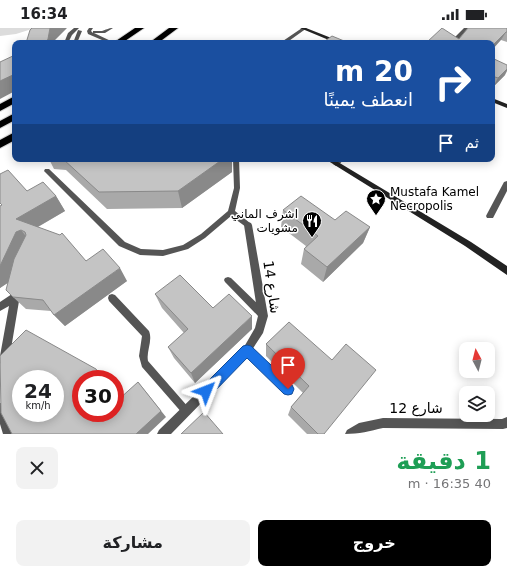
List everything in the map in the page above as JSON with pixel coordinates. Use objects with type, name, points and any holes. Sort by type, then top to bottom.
[{"type":"highway","points":[[122,40],[140,28]]},
{"type":"highway","points":[[157,40],[174,28]]},
{"type":"highway","points":[[0,108],[12,101]]},
{"type":"highway","points":[[0,125],[12,118]]},
{"type":"highway","points":[[0,145],[12,137]]},
{"type":"street","points":[[287,40],[303,28],[333,40]]},
{"type":"street","points":[[455,40],[468,28]]},
{"type":"street","points":[[495,101],[507,106]]},
{"type":"street","points":[[339,162],[468,244],[507,271]]},
{"type":"street","points":[[490,216],[507,184]]},
{"type":"street","name":"شارع 14","points":[[163,434],[247,350],[258,336],[262,326],[263,316],[248,225]]},
{"type":"street","points":[[1,369],[18,282]]},
{"type":"street","points":[[0,307],[15,297]]},
{"type":"street","points":[[1,400],[4,420],[9,434]]},
{"type":"street","name":"شارع 12","points":[[351,434],[363,427],[383,423],[503,424],[507,422]]},
{"type":"lane","points":[[91,28],[89,31],[90,34],[105,40]]},
{"type":"lane","points":[[95,32],[103,32],[111,28]]},
{"type":"lane","points":[[67,40],[70,34],[78,29]]},
{"type":"lane","points":[[76,40],[78,29]]},
{"type":"lane","points":[[47,170],[122,244],[140,252],[162,253],[185,247],[203,236],[231,212],[237,188],[236,162]]},
{"type":"lane","points":[[231,212],[248,225]]},
{"type":"lane","points":[[228,280],[263,316]]},
{"type":"lane","points":[[112,298],[146,334],[142,354],[145,364],[186,411]]},
{"type":"lane","points":[[247,350],[288,389]]},
{"type":"shaded area","points":[[0,28],[35,28],[16,34],[0,36]]},
{"type":"building","points":[[32,28],[50,28],[48,40],[27,40]]},
{"type":"building","points":[[442,28],[459,39],[468,28],[507,28],[507,32],[495,43],[495,40],[429,40]]},
{"type":"building","points":[[332,36],[342,40],[326,40]]},
{"type":"building","points":[[12,56],[12,75],[0,81],[0,62]]},
{"type":"building","points":[[495,59],[507,65],[507,69],[498,78],[495,77]]},
{"type":"building","points":[[66,162],[219,162],[178,191],[99,192]]},
{"type":"building","points":[[8,170],[27,191],[43,182],[56,196],[16,219],[60,235],[62,233],[86,261],[103,249],[120,268],[54,315],[43,300],[13,297],[6,290],[14,259],[26,235],[25,232],[21,230],[16,232],[0,266],[0,206],[2,205],[0,203],[0,174]]},
{"type":"building","points":[[301,196],[335,220],[346,211],[370,227],[327,267],[304,249],[318,236],[283,210]]},
{"type":"building","points":[[180,275],[213,308],[229,294],[252,316],[191,373],[168,347],[188,329],[155,294]]},
{"type":"building","points":[[289,322],[332,360],[346,344],[376,370],[324,434],[318,434],[291,407],[309,386],[266,344]]},
{"type":"building","points":[[26,330],[97,370],[72,370],[72,422],[124,422],[124,395],[138,382],[161,411],[136,434],[12,434],[1,413],[0,356]]},
{"type":"building","points":[[204,412],[223,434],[181,434]]},
{"type":"place","name":"Mustafa Kamel Necropolis","points":[[376,216]]},
{"type":"place","name":"اشرف الماني مشويات","points":[[312,238]]},
{"type":"route","points":[[206,391],[247,350],[288,389]]}]
